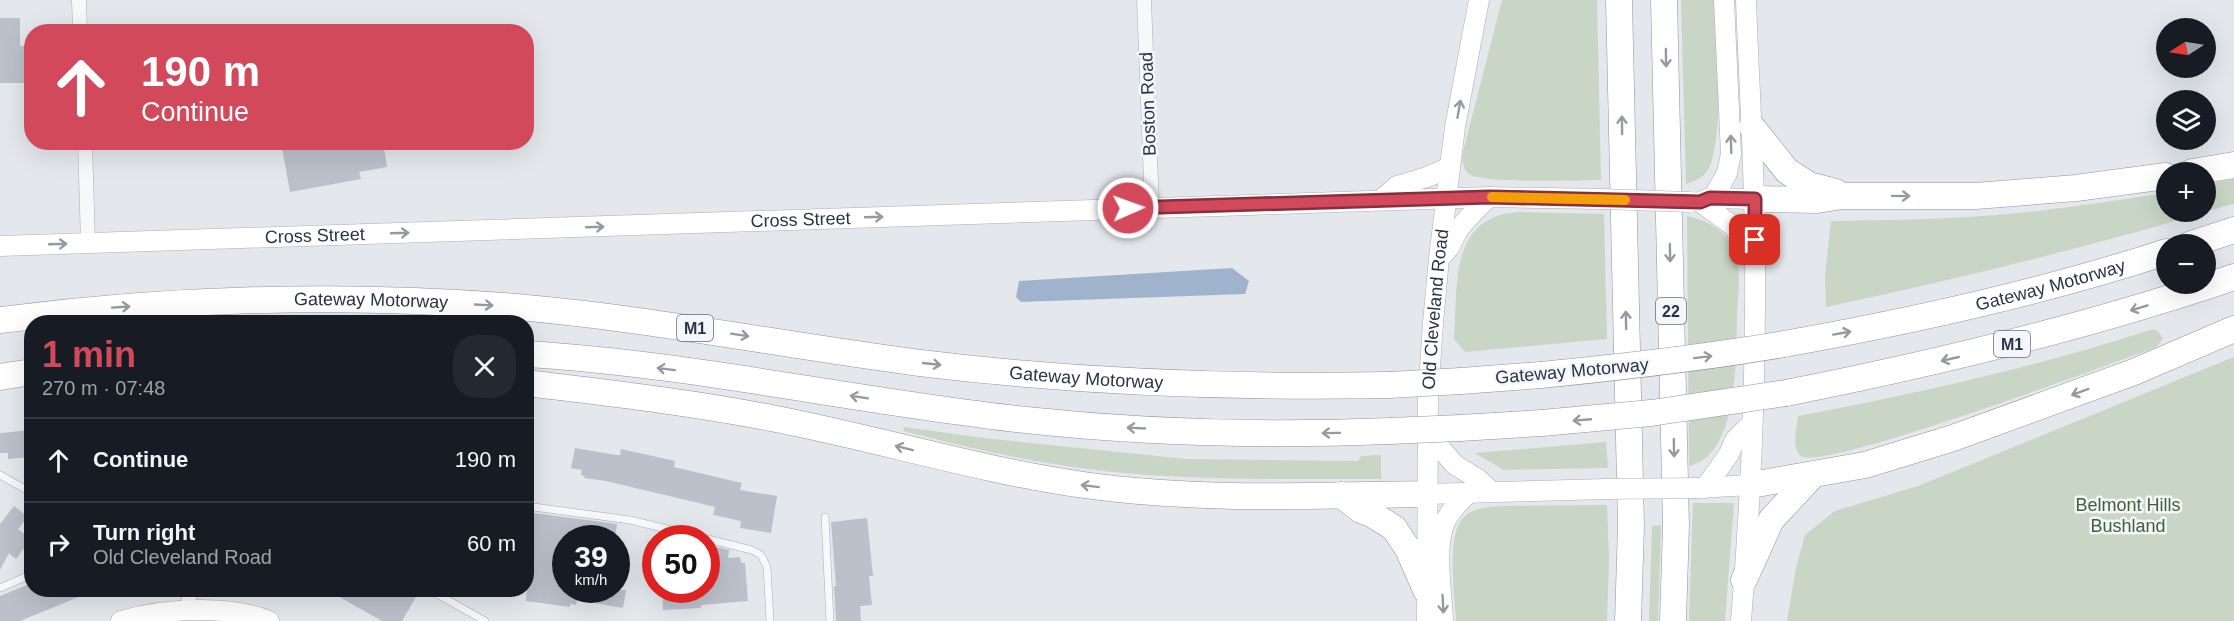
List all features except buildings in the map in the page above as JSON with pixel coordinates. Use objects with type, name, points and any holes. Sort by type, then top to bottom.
[{"type":"highway","points":[[1619,0],[1631,526],[1628,621]]},
{"type":"highway","name":"22","points":[[1664,0],[1676,514],[1673,621]]},
{"type":"highway","points":[[1752,127],[1786,171],[1809,185],[1834,190],[1842,195]]},
{"type":"highway","points":[[2216,168],[2234,165]]},
{"type":"highway","points":[[1755,199],[1817,200],[1842,195],[1976,196],[2076,188],[2156,177]]},
{"type":"highway","points":[[2216,236],[2234,230]]},
{"type":"highway","name":"Gateway Motorway","points":[[46,315],[101,309],[220,302],[350,299],[426,302],[502,306],[641,320],[917,362],[1009,372],[1223,385],[1389,385],[1541,375],[1659,363],[1784,344],[1947,312],[2066,282],[2156,255]]},
{"type":"highway","name":"M1","points":[[534,355],[674,370],[1028,420],[1245,433],[1460,428],[1542,423],[1651,412],[1786,393],[1920,366],[2011,344],[2129,311],[2234,277]]},
{"type":"highway","name":"Gateway Motorway","points":[[0,320],[24,317]]},
{"type":"highway","points":[[1751,485],[1865,465],[1997,423],[2134,372],[2234,329]]},
{"type":"highway","points":[[0,376],[24,373]]},
{"type":"highway","points":[[534,384],[771,418],[961,463],[1086,486],[1211,496],[1427,494]]},
{"type":"highway","points":[[1744,580],[1771,520],[1812,476]]},
{"type":"highway","points":[[1341,495],[1361,510],[1394,528],[1408,549],[1426,590]]},
{"type":"main road","name":"Old Cleveland Road","points":[[1427,621],[1429,373],[1439,258],[1455,127],[1479,0]]},
{"type":"main road","points":[[1724,0],[1731,154],[1727,173],[1701,201],[1733,226],[1755,260]]},
{"type":"main road","points":[[1741,621],[1751,485],[1755,260],[1755,199],[1746,0]]},
{"type":"main road","points":[[1381,200],[1397,186],[1450,167]]},
{"type":"main road","points":[[1439,258],[1450,250],[1458,231],[1489,197]]},
{"type":"main road","name":"Cross Street","points":[[0,246],[1446,198],[1701,201],[1755,199]]},
{"type":"main road","points":[[1701,488],[1729,454],[1735,440],[1752,423]]},
{"type":"main road","points":[[1428,434],[1455,465],[1478,479],[1491,491]]},
{"type":"main road","points":[[1427,494],[1751,485]]},
{"type":"main road","points":[[1443,621],[1441,552],[1443,528],[1448,516],[1469,492]]},
{"type":"main road","points":[[122,621],[190,610],[211,610],[269,621]]},
{"type":"street","points":[[79,0],[80,24]]},
{"type":"street","name":"Boston Road","points":[[1144,0],[1152,208]]},
{"type":"street","points":[[85,150],[88,243]]},
{"type":"street","points":[[189,597],[190,610]]},
{"type":"lane","points":[[0,475],[24,488]]},
{"type":"lane","points":[[534,507],[630,520],[752,550],[761,555],[767,567],[770,621]]},
{"type":"lane","points":[[825,517],[830,621]]},
{"type":"lane","points":[[0,588],[24,578]]},
{"type":"lane","points":[[442,597],[485,621]]},
{"type":"green space","points":[[1502,0],[1597,0],[1601,180],[1492,179],[1469,174],[1466,170],[1462,156]]},
{"type":"green space","points":[[1681,0],[1714,0],[1719,73],[1719,109],[1711,163],[1702,176],[1686,184]]},
{"type":"green space","points":[[2234,179],[2234,204],[2216,209],[2216,183]]},
{"type":"green space","points":[[2156,194],[2156,222],[2171,222],[2030,260],[1826,307],[1825,274],[1831,221],[1964,217],[2074,206]]},
{"type":"green space","points":[[1518,212],[1604,214],[1607,339],[1465,352],[1454,339],[1458,277],[1461,258],[1468,241],[1479,227],[1495,217]]},
{"type":"green space","points":[[1687,216],[1708,223],[1726,236],[1734,249],[1739,281],[1735,377],[1726,424],[1718,443],[1706,458],[1689,466]]},
{"type":"green space","points":[[2153,329],[2158,331],[2163,338],[2157,347],[1971,413],[1860,448],[1821,457],[1801,456],[1796,448],[1798,416],[1977,378]]},
{"type":"green space","name":"Belmont Hills Bushland","points":[[2234,357],[2234,621],[1787,621],[1796,568],[1805,535],[1835,511],[1918,486]]},
{"type":"green space","points":[[904,427],[983,438],[1187,459],[1358,461],[1361,456],[1381,455],[1381,479],[1220,478],[1100,471],[1034,461],[968,447],[903,431]]},
{"type":"green space","points":[[1606,442],[1608,468],[1504,470],[1475,453]]},
{"type":"green space","points":[[1693,503],[1734,503],[1725,621],[1689,621]]},
{"type":"green space","points":[[1607,505],[1609,558],[1607,621],[1456,621],[1453,550],[1459,524],[1465,516],[1486,507]]},
{"type":"green space","points":[[1661,525],[1658,621],[1649,621],[1652,526]]},
{"type":"water","points":[[1232,268],[1249,281],[1245,294],[1021,302],[1016,297],[1019,281]]},
{"type":"slow traffic","points":[[1492,197],[1625,200]]},
{"type":"route","points":[[1128,208],[1489,197],[1700,202],[1710,198],[1755,199],[1755,240]]}]
